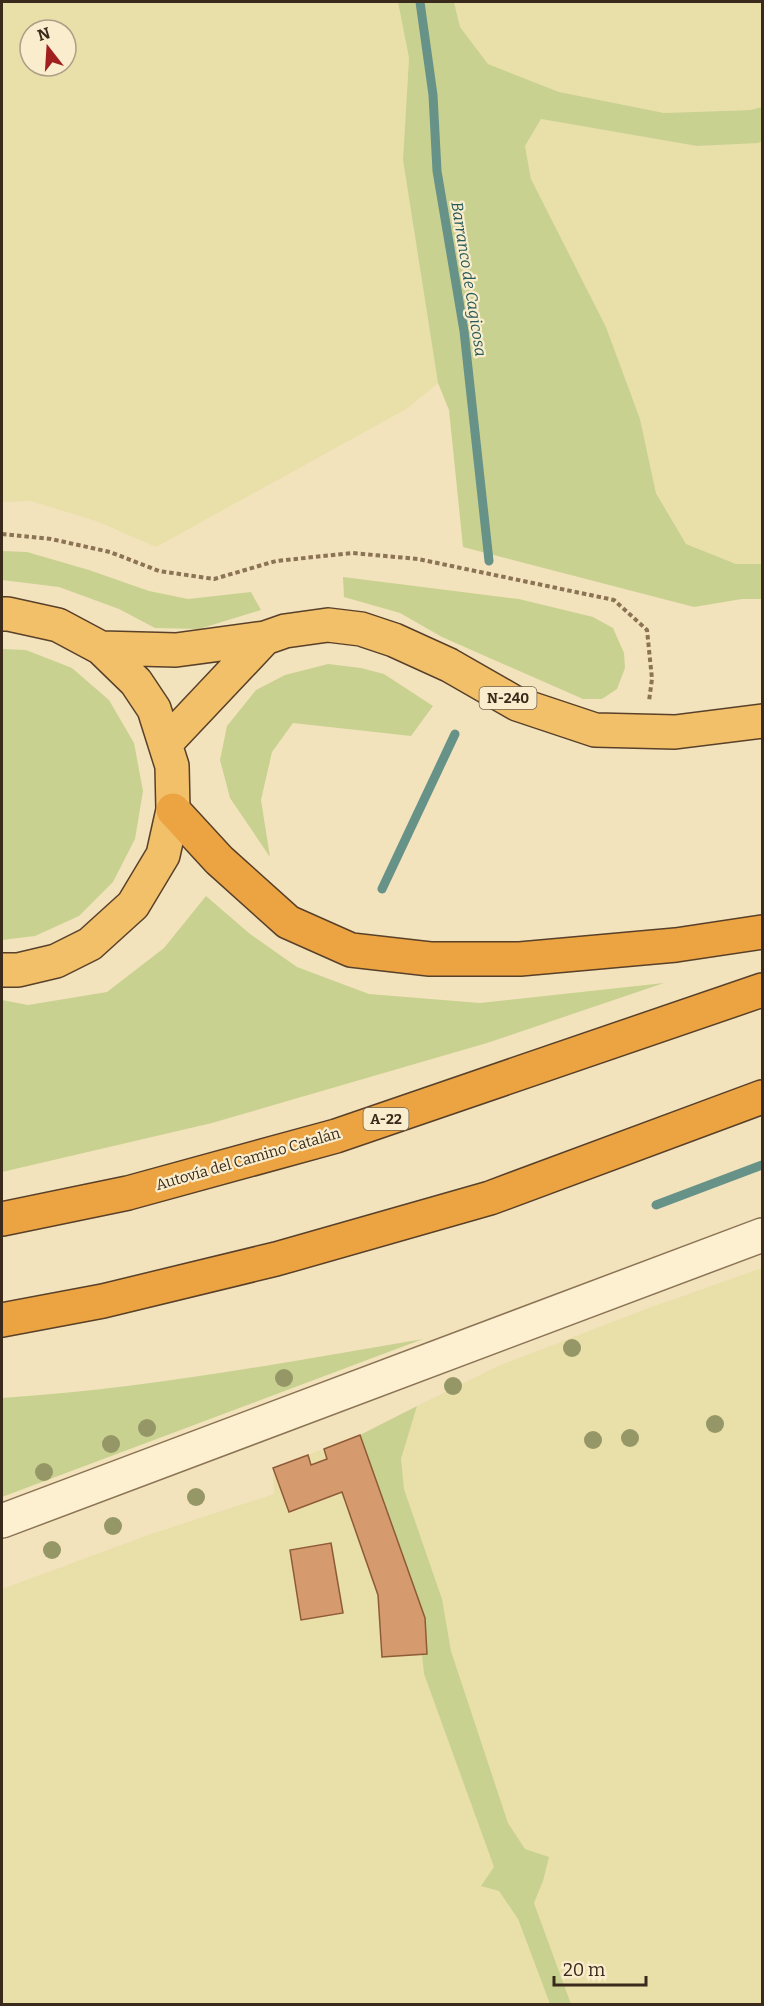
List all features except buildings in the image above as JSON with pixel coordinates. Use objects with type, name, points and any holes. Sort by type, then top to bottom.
[{"type":"highway","name":"N-240","points":[[2,614],[58,625],[101,648],[136,682],[154,709],[172,766],[173,810],[163,855],[134,905],[90,944],[56,961],[18,970],[2,970]]},
{"type":"highway","name":"N-240","points":[[101,648],[176,650],[265,638],[285,631],[328,625],[361,629],[394,640],[449,665],[517,704],[595,730],[675,732],[762,721]]},
{"type":"highway","points":[[165,744],[265,638]]},
{"type":"highway","points":[[173,810],[219,860],[288,922],[351,950],[430,959],[520,959],[676,945],[762,932]]},
{"type":"highway","name":"Autovía del Camino Catalán","points":[[2,1219],[128,1193],[336,1136],[762,990]]},
{"type":"highway","points":[[2,1320],[103,1300],[276,1259],[490,1198],[762,1097]]},
{"type":"street","points":[[2,1521],[762,1235]]},
{"type":"path","points":[[2,534],[51,539],[110,552],[159,571],[214,579],[276,561],[352,553],[418,559],[614,600],[647,630],[652,679],[644,731]]},
{"type":"shaded area","points":[[2,2],[398,2],[409,58],[403,161],[438,383],[408,408],[156,547],[96,521],[31,501],[2,502]]},
{"type":"shaded area","points":[[454,2],[762,2],[762,107],[751,110],[664,113],[559,92],[488,64],[460,27]]},
{"type":"shaded area","points":[[541,119],[697,146],[762,141],[762,564],[736,564],[686,544],[656,492],[640,419],[606,327],[531,179],[525,146]]},
{"type":"shaded area","points":[[762,1268],[762,2004],[571,2004],[534,1903],[543,1881],[508,1823],[451,1651],[442,1599],[404,1489],[400,1460],[417,1406],[496,1367],[646,1309]]},
{"type":"shaded area","points":[[360,1435],[425,1618],[427,1654],[422,1655],[424,1674],[494,1867],[499,1891],[518,1919],[550,2004],[2,2004],[2,1589],[151,1534],[274,1494],[273,1468]]},
{"type":"green space","points":[[398,2],[454,2],[460,27],[488,64],[559,92],[664,113],[751,110],[762,107],[762,141],[758,143],[697,146],[541,119],[525,146],[531,179],[606,327],[640,419],[656,493],[686,544],[736,564],[762,564],[762,599],[742,599],[694,607],[463,547],[449,410],[438,383],[403,160],[409,58]]},
{"type":"green space","points":[[2,551],[27,552],[149,591],[188,599],[251,592],[261,610],[199,629],[155,628],[119,609],[59,587],[2,580]]},
{"type":"green space","points":[[343,577],[519,599],[593,617],[613,628],[624,653],[625,668],[617,689],[602,699],[583,699],[442,637],[400,613],[344,597]]},
{"type":"green space","points":[[2,649],[26,650],[72,668],[109,700],[134,743],[143,791],[135,839],[113,882],[79,916],[35,936],[2,940]]},
{"type":"green space","points":[[328,664],[361,668],[384,674],[433,706],[411,736],[293,723],[272,752],[261,800],[270,857],[230,798],[220,760],[227,726],[256,690],[285,675]]},
{"type":"green space","points":[[206,896],[250,934],[297,967],[369,994],[480,1003],[664,983],[487,1043],[212,1123],[2,1172],[2,1000],[28,1005],[107,992],[164,948]]},
{"type":"green space","points":[[423,1339],[2,1497],[2,1398],[160,1382]]},
{"type":"green space","points":[[417,1406],[401,1459],[404,1489],[442,1599],[451,1651],[508,1823],[525,1849],[549,1857],[534,1903],[571,2004],[550,2004],[518,1919],[499,1891],[481,1886],[494,1867],[424,1674],[422,1655],[427,1654],[425,1618],[360,1435]]},
{"type":"waterway","name":"Barranco de Cagicosa","points":[[420,2],[433,95],[437,171],[464,331],[489,561]]},
{"type":"waterway","name":"Barranco de Cagicosa","points":[[382,889],[455,734]]},
{"type":"waterway","name":"Barranco de Cagicosa","points":[[656,1205],[762,1165]]}]
